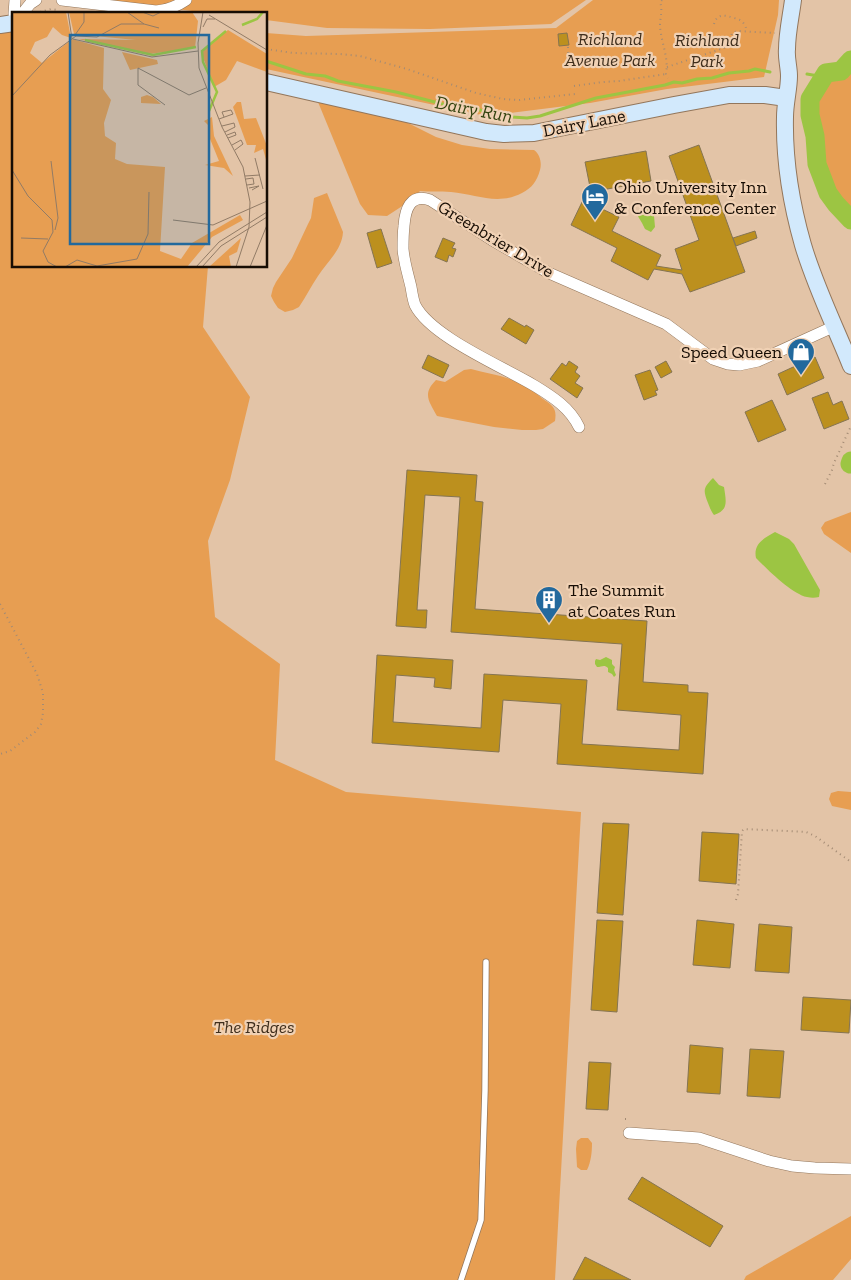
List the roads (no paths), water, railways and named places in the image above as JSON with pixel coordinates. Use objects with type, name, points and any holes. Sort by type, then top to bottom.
[{"type":"street","points":[[16,12],[22,0]]},
{"type":"street","points":[[21,12],[36,0]]},
{"type":"street","points":[[62,5],[156,12],[166,11],[186,0]]},
{"type":"street","points":[[789,74],[787,48],[793,0]]},
{"type":"street","points":[[804,0],[797,49],[789,74],[786,98],[786,155],[792,201],[803,246],[851,366]]},
{"type":"street","name":"Dairy Lane","points":[[268,82],[486,132],[504,134],[534,133],[729,95],[765,95],[786,98]]},
{"type":"street","name":"Greenbrier Drive","points":[[580,427],[573,415],[559,402],[528,382],[455,342],[429,322],[416,306],[403,248],[406,212],[409,205],[418,198],[430,200],[492,240],[549,273],[666,324],[713,359],[728,364],[739,365],[758,361],[835,326]]},
{"type":"street","points":[[629,1132],[699,1138],[792,1166],[851,1169]]},
{"type":"lane","points":[[461,1280],[481,1220],[486,962]]},
{"type":"waterway","points":[[851,60],[841,71],[826,73],[810,99],[810,115],[815,136],[817,164],[828,193],[851,220]]},
{"type":"waterway","name":"Dairy Run","points":[[268,62],[306,74],[325,76],[338,81],[396,92],[458,108],[476,109],[496,116],[527,118],[540,116],[596,98],[674,82],[682,83],[755,69],[770,72]]},
{"type":"waterway","name":"Dairy Run","points":[[807,74],[824,77]]},
{"type":"place","name":"Ohio University Inn & Conference Center","points":[[595,221]]},
{"type":"place","name":"Speed Queen","points":[[801,376]]},
{"type":"place","name":"The Summit at Coates Run","points":[[549,624]]},
{"type":"park label","name":"Richland Avenue Park","points":[[610,49]]},
{"type":"park label","name":"Richland Park","points":[[707,50]]},
{"type":"park label","name":"The Ridges","points":[[254,1027]]}]
